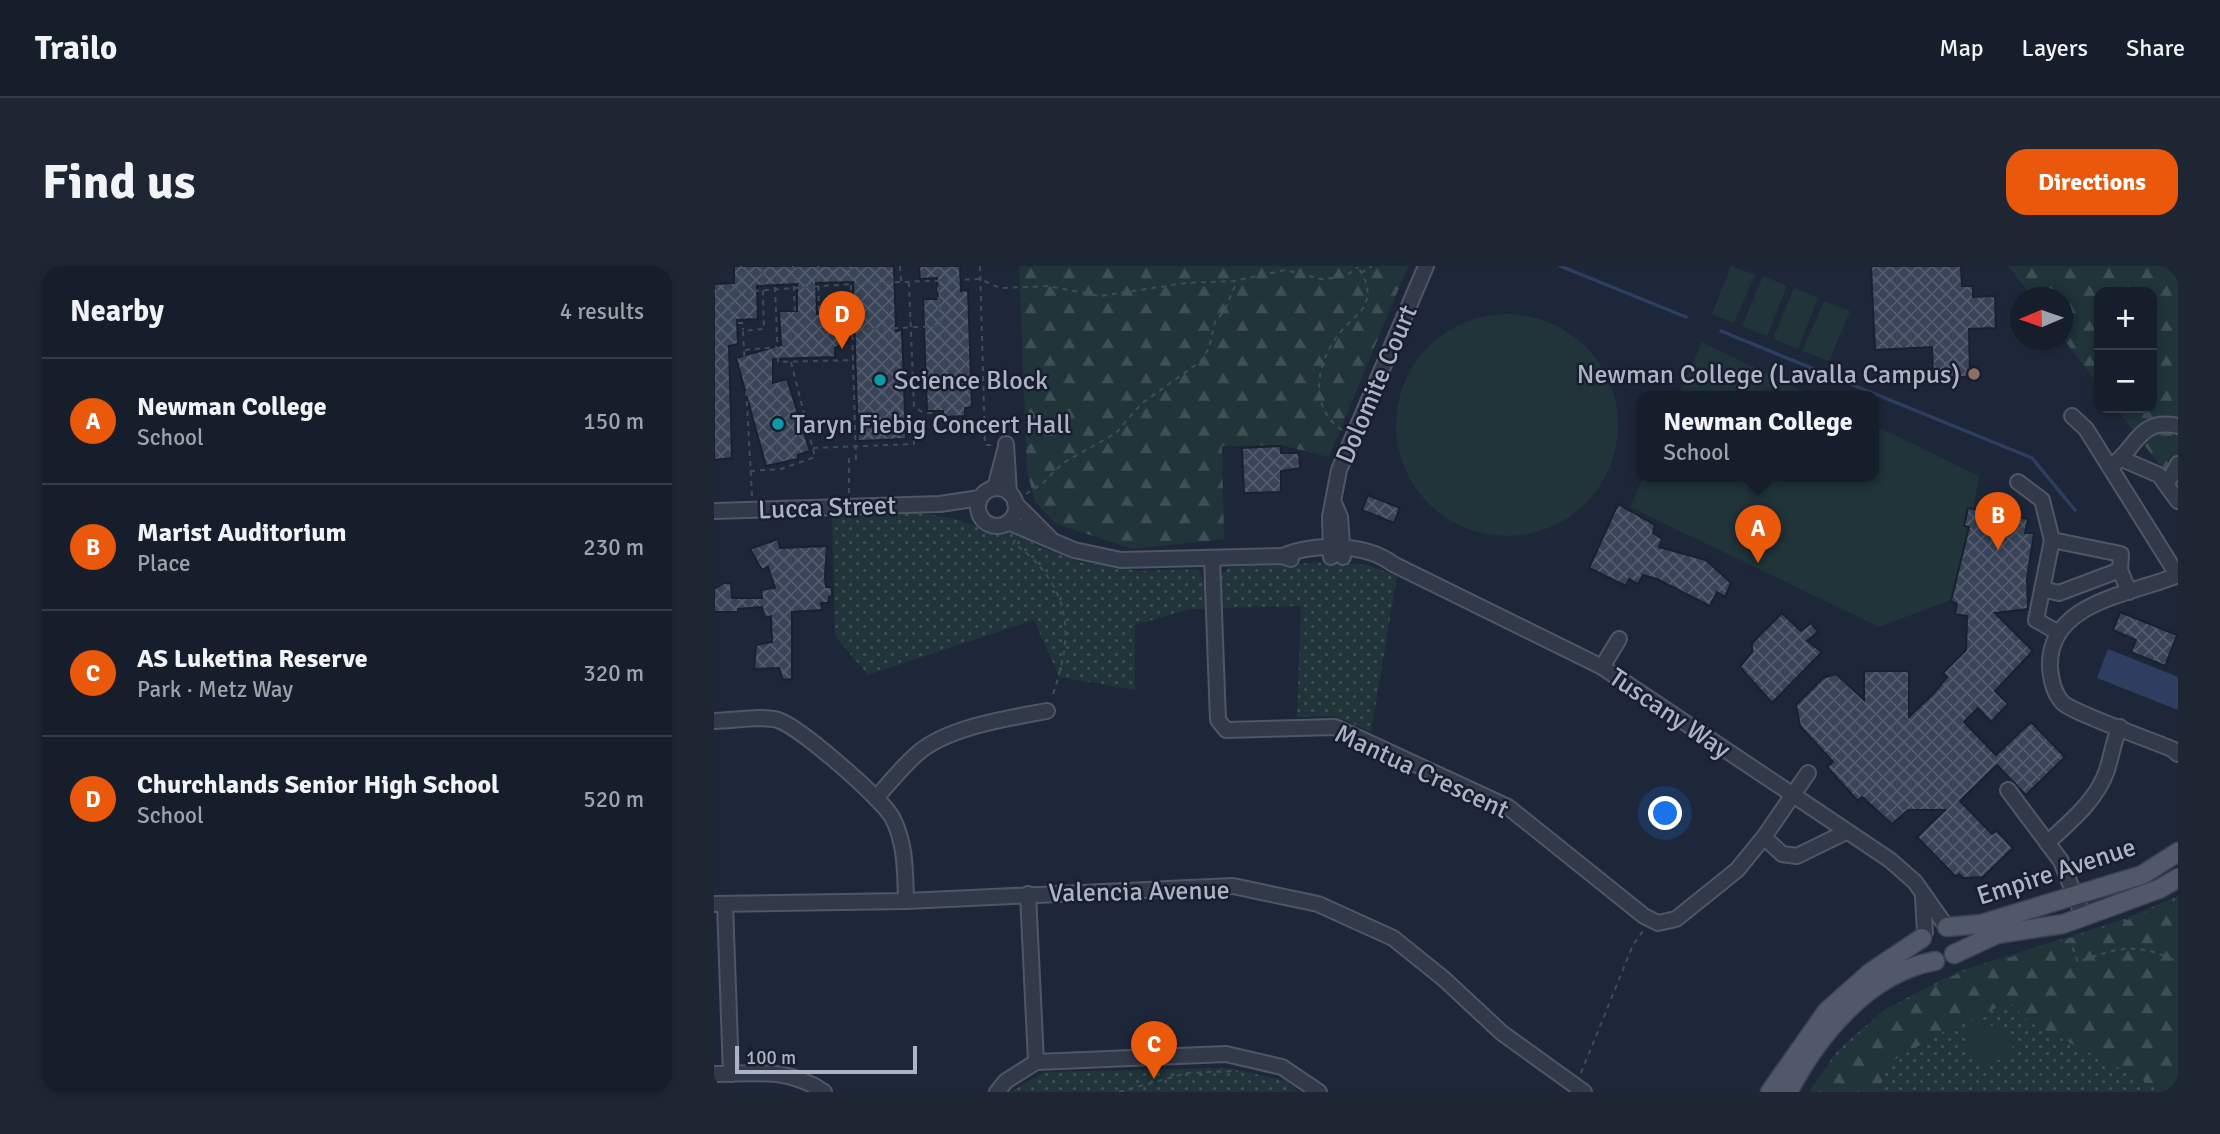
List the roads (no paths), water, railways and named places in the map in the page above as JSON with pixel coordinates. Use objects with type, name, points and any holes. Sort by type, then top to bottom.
[{"type":"main road","name":"Empire Avenue","points":[[1946,926],[1982,924],[2142,875],[2178,852]]},
{"type":"main road","name":"Empire Avenue","points":[[1954,954],[1997,934],[2047,928],[2083,916],[2159,889],[2178,878]]},
{"type":"main road","points":[[1770,1092],[1827,1012],[1871,972],[1938,925],[1946,926],[1957,939],[1954,954],[1946,960],[1895,973],[1858,1001],[1814,1050],[1788,1092]]},
{"type":"main road","points":[[1924,935],[1922,949],[1935,961]]},
{"type":"street","name":"Dolomite Court","points":[[1337,553],[1330,517],[1339,470],[1426,266]]},
{"type":"street","points":[[2072,416],[2116,463],[2178,576],[2077,613],[2057,632],[2049,650],[2051,682],[2063,703],[2178,754]]},
{"type":"street","points":[[2116,463],[2135,438],[2153,426],[2178,426]]},
{"type":"street","points":[[1003,446],[1014,513],[1009,522],[995,526],[979,516],[980,498],[1011,495]]},
{"type":"street","points":[[2116,463],[2159,475],[2178,501]]},
{"type":"street","points":[[2166,484],[2178,464]]},
{"type":"street","points":[[2018,482],[2042,500],[2052,540],[2036,620],[2057,632]]},
{"type":"street","name":"Tuscany Way","points":[[1011,495],[1051,539]]},
{"type":"street","name":"Lucca Street","points":[[714,511],[940,504],[980,498]]},
{"type":"street","name":"Lucca Street","points":[[940,504],[979,516]]},
{"type":"street","name":"Tuscany Way","points":[[1009,522],[1074,550],[1121,560],[1282,556],[1295,560],[1337,553],[1381,555],[1393,564],[1602,667],[1898,868],[1915,882],[1946,926]]},
{"type":"street","points":[[2052,540],[2121,554],[2120,570],[2129,592]]},
{"type":"street","name":"Mantua Crescent","points":[[1212,558],[1218,720],[1226,730],[1335,727],[1508,807],[1658,923],[1676,919],[1737,870],[1764,837]]},
{"type":"street","points":[[2042,589],[2059,593],[2120,570]]},
{"type":"street","points":[[1602,667],[1619,639]]},
{"type":"street","points":[[877,797],[920,752],[939,740],[998,720],[1047,711]]},
{"type":"street","points":[[714,721],[776,719],[798,730],[877,797],[892,817],[903,846],[906,901]]},
{"type":"street","points":[[2047,843],[2082,811],[2106,772],[2113,741],[2120,727]]},
{"type":"street","points":[[1808,773],[1764,837],[1782,854],[1797,856],[1846,832]]},
{"type":"street","points":[[2008,790],[2061,861],[2083,916]]},
{"type":"street","name":"Valencia Avenue","points":[[720,904],[906,901],[1233,886],[1318,904],[1393,938],[1444,979],[1502,1033],[1580,1090]]},
{"type":"street","points":[[1028,894],[1036,1062]]},
{"type":"street","points":[[1923,897],[1924,935]]},
{"type":"street","points":[[720,904],[731,1074]]},
{"type":"street","points":[[997,1092],[1006,1081],[1036,1062],[1226,1054],[1282,1067],[1319,1092]]},
{"type":"street","points":[[714,1073],[774,1072],[804,1078],[824,1092]]},
{"type":"water","points":[[2108,649],[2178,677],[2178,710],[2097,678]]},
{"type":"waterway","points":[[1560,266],[1686,317]]},
{"type":"waterway","points":[[1721,331],[1868,391]]},
{"type":"waterway","points":[[1879,396],[2032,458],[2075,510]]},
{"type":"place","name":"Churchlands Senior High School","points":[[842,349]]},
{"type":"place","name":"Newman College (Lavalla Campus)","points":[[1974,374]]},
{"type":"place","name":"Science Block","points":[[880,380]]},
{"type":"place","name":"Taryn Fiebig Concert Hall","points":[[778,424]]},
{"type":"place","name":"Marist Auditorium","points":[[1998,550]]},
{"type":"place","name":"Newman College","points":[[1758,563]]},
{"type":"place","name":"AS Luketina Reserve","points":[[1154,1079]]}]
